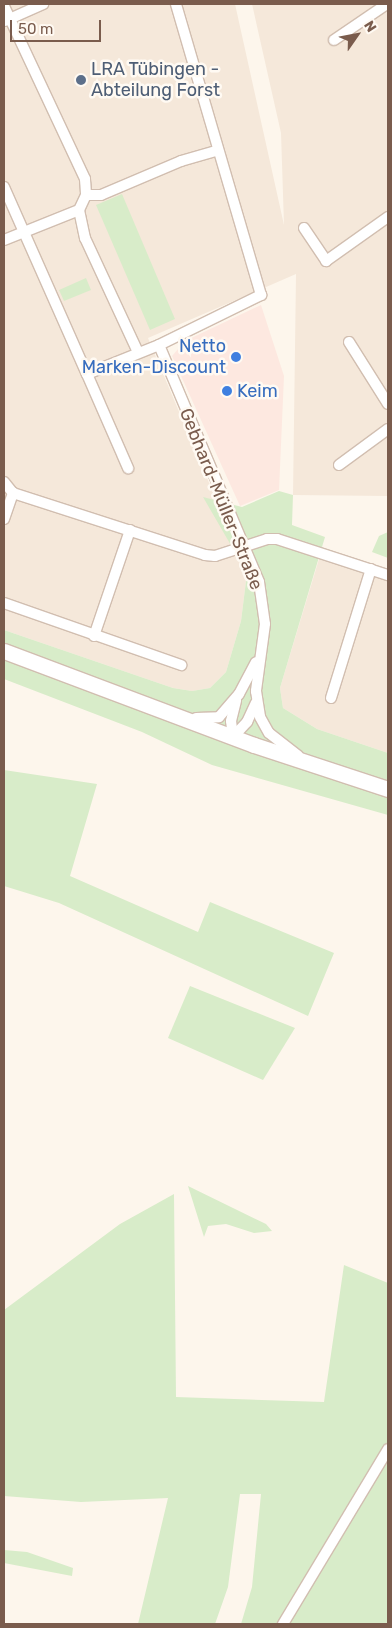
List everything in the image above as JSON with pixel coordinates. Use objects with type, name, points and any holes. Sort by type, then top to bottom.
[{"type":"main road","points":[[4,651],[233,737],[388,789]]},
{"type":"street","points":[[7,20],[43,4]]},
{"type":"street","points":[[87,374],[159,345],[261,295],[217,151],[176,4]]},
{"type":"street","points":[[334,40],[387,4]]},
{"type":"street","points":[[4,6],[7,20],[85,179],[86,195],[79,210],[85,238],[138,352]]},
{"type":"street","points":[[86,195],[101,195],[181,160],[217,151]]},
{"type":"street","points":[[4,187],[128,468]]},
{"type":"street","points":[[4,240],[79,210]]},
{"type":"street","points":[[304,228],[326,261],[388,217]]},
{"type":"street","points":[[348,342],[388,404]]},
{"type":"street","name":"Gebhard-Müller-Straße","points":[[159,345],[259,582],[265,624],[259,656],[256,703],[247,722],[233,737]]},
{"type":"street","points":[[339,465],[388,429]]},
{"type":"street","points":[[4,482],[13,493],[208,555],[276,540],[388,575]]},
{"type":"street","points":[[4,519],[13,493]]},
{"type":"street","points":[[94,636],[130,530]]},
{"type":"street","points":[[331,698],[371,570]]},
{"type":"street","points":[[4,603],[181,665]]},
{"type":"street","name":"Gebhard-Müller-Straße","points":[[174,715],[208,720],[219,717],[239,694],[259,656]]},
{"type":"street","points":[[233,737],[231,721],[239,694]]},
{"type":"street","name":"Gebhard-Müller-Straße","points":[[256,703],[269,733],[310,764]]},
{"type":"street","points":[[283,1624],[388,1449]]},
{"type":"shaded area","points":[[4,4],[235,4],[284,225],[281,133],[252,4],[388,4],[388,496],[293,495],[296,274],[148,338],[247,573],[241,621],[226,672],[210,688],[192,691],[173,688],[4,630]]},
{"type":"shaded area","points":[[261,305],[284,376],[279,490],[240,506],[172,356],[185,341]]},
{"type":"shaded area","points":[[319,559],[388,580],[388,753],[317,729],[283,708],[280,688]]},
{"type":"green space","points":[[122,194],[175,319],[150,330],[96,205]]},
{"type":"green space","points":[[86,278],[91,290],[64,301],[59,290]]},
{"type":"green space","points":[[279,491],[293,495],[292,525],[325,537],[280,688],[283,708],[317,729],[388,753],[388,815],[212,765],[142,732],[4,679],[4,630],[173,688],[192,691],[210,688],[226,672],[241,621],[247,573],[203,497],[242,507]]},
{"type":"green space","points":[[388,532],[388,558],[372,552],[379,536]]},
{"type":"green space","points":[[4,770],[97,784],[70,876],[198,932],[210,902],[334,953],[308,1016],[59,903],[4,886]]},
{"type":"green space","points":[[190,986],[295,1028],[263,1080],[168,1038]]},
{"type":"green space","points":[[188,1186],[266,1224],[272,1231],[254,1233],[226,1224],[208,1226],[204,1237]]},
{"type":"green space","points":[[174,1194],[176,1397],[324,1402],[344,1265],[388,1283],[388,1624],[241,1624],[252,1587],[261,1494],[240,1494],[228,1587],[215,1624],[138,1624],[168,1498],[81,1502],[4,1496],[4,1310],[120,1224]]},
{"type":"green space","points":[[4,1550],[27,1552],[73,1568],[72,1576],[4,1563]]},
{"type":"place","name":"LRA Tübingen - Abteilung Forst","points":[[81,80]]},
{"type":"place","name":"Netto Marken-Discount","points":[[236,357]]},
{"type":"place","name":"Keim","points":[[227,391]]}]
